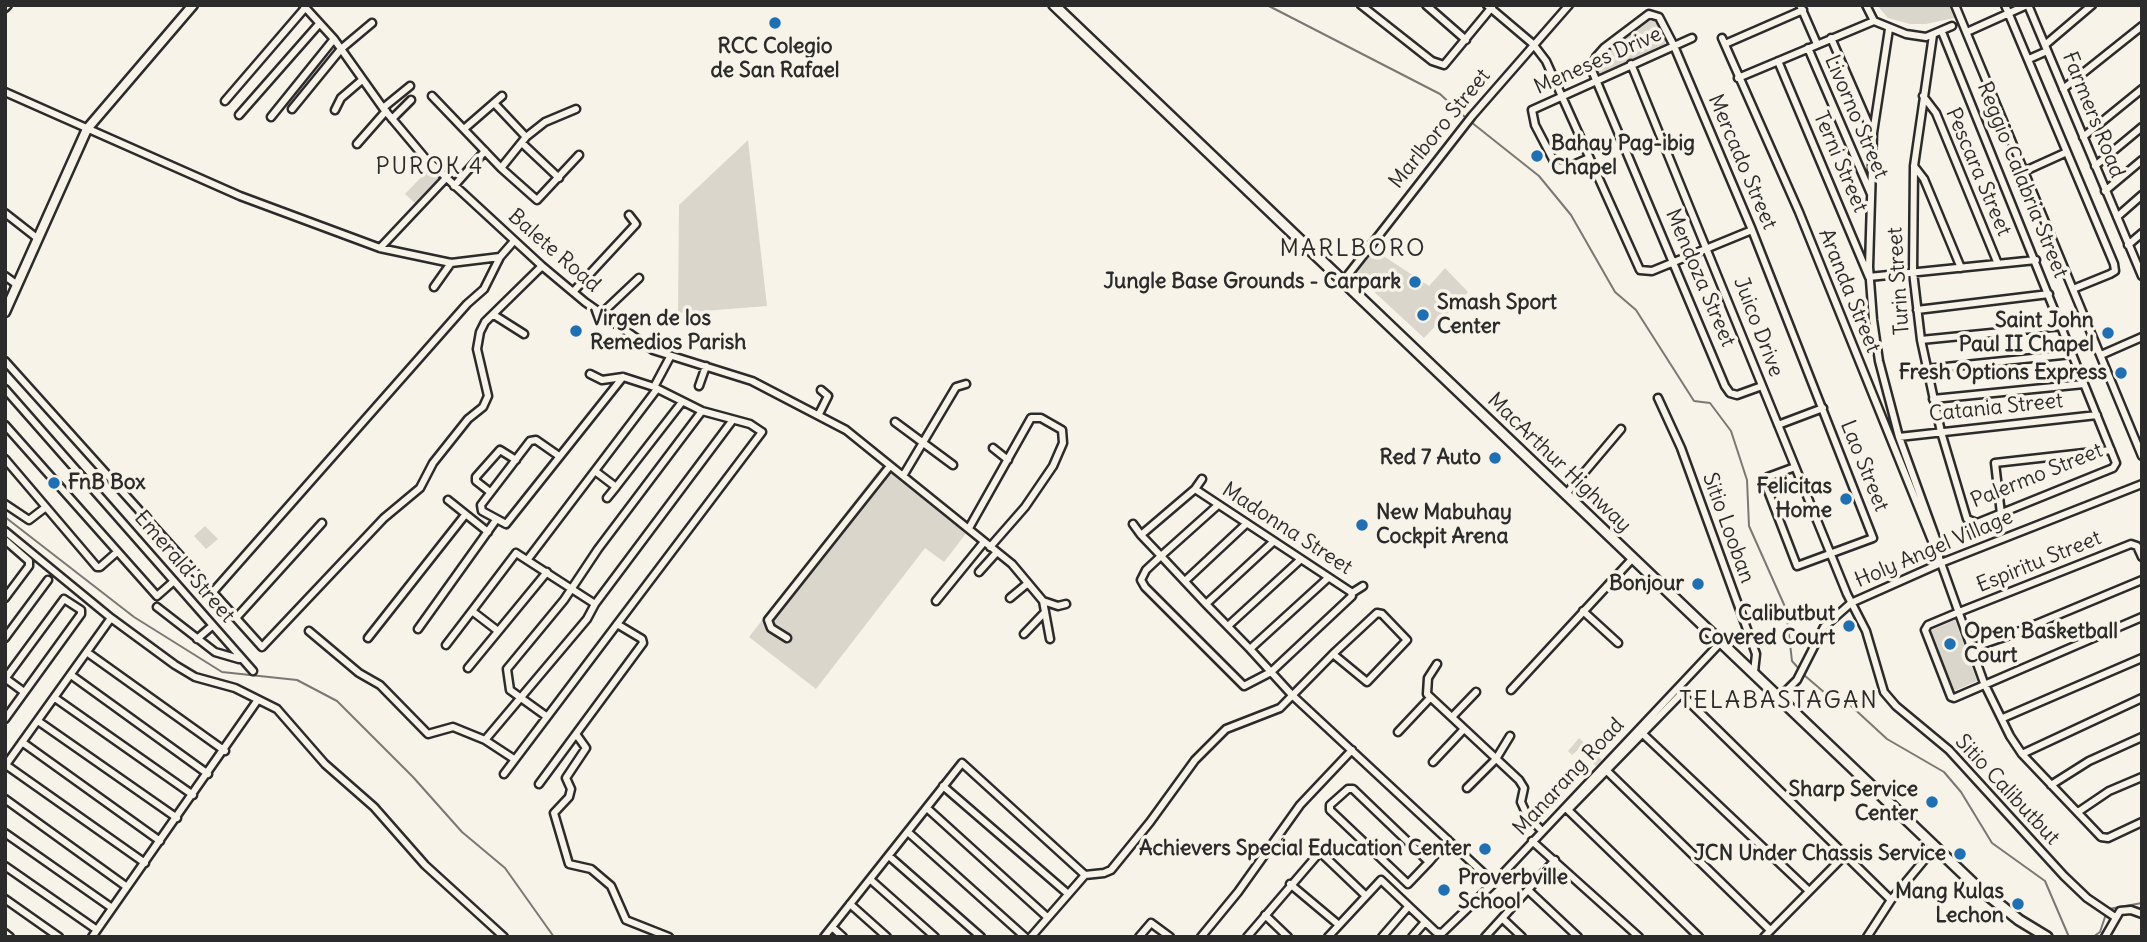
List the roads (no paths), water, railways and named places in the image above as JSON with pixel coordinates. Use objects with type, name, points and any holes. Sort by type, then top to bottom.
[{"type":"highway","name":"MacArthur Highway","points":[[1055,5],[1936,847],[1994,901],[2047,937]]},
{"type":"main road","points":[[5,312],[87,129],[193,5]]},
{"type":"street","points":[[1426,5],[1466,40]]},
{"type":"street","name":"Marlboro Street","points":[[1344,280],[1472,116],[1569,5]]},
{"type":"street","points":[[1866,5],[1874,21],[1889,30],[1933,35],[1952,26]]},
{"type":"street","points":[[1955,5],[2142,456]]},
{"type":"street","points":[[2005,5],[2115,271],[2073,289]]},
{"type":"street","points":[[1967,32],[2027,5]]},
{"type":"street","name":"Farmers Road","points":[[2027,5],[2142,276]]},
{"type":"street","points":[[2029,59],[2046,48],[2092,5]]},
{"type":"street","points":[[1363,6],[1432,61],[1444,65],[1490,6],[1533,44],[1546,61],[1563,94],[1637,267],[1648,272],[1752,230]]},
{"type":"street","points":[[225,101],[304,7]]},
{"type":"street","name":"Balete Road","points":[[304,7],[334,39],[392,119],[446,178],[542,266],[646,346],[670,357],[752,381],[846,430],[969,528],[1028,583],[1043,601],[1050,639]]},
{"type":"street","points":[[1801,8],[1817,44]]},
{"type":"street","name":"Aranda Street","points":[[1801,8],[1723,41],[1799,212],[1940,561],[1984,683],[2022,754],[2105,838],[2142,821]]},
{"type":"street","name":"Mercado Street","points":[[1591,68],[1604,48],[1649,14],[1659,17],[1674,46],[1752,230],[1823,408]]},
{"type":"street","points":[[1738,78],[1874,21]]},
{"type":"street","points":[[292,110],[341,49],[372,23]]},
{"type":"street","points":[[239,115],[319,24]]},
{"type":"street","points":[[2063,89],[2142,26]]},
{"type":"street","points":[[1889,30],[1873,133],[1869,277],[2036,260]]},
{"type":"street","name":"Reggio Calabria Street","points":[[1942,32],[2115,458]]},
{"type":"street","name":"Turin Street","points":[[1933,35],[1914,166],[1913,272],[1926,369],[1941,432],[1967,519]]},
{"type":"street","name":"Meneses Drive","points":[[1589,158],[1566,168],[1557,167],[1532,117],[1534,108],[1692,38]]},
{"type":"street","points":[[1831,38],[1873,133]]},
{"type":"street","points":[[271,117],[334,39]]},
{"type":"street","name":"Livorno Street","points":[[1808,48],[1873,199]]},
{"type":"street","name":"Terni Street","points":[[1778,61],[1869,277]]},
{"type":"street","name":"Juico Drive","points":[[1631,64],[1851,603]]},
{"type":"street","name":"Mendoza Street","points":[[1591,68],[1728,390],[1737,394],[1762,386]]},
{"type":"street","points":[[335,110],[341,97],[362,80]]},
{"type":"street","points":[[358,144],[385,110],[410,86]]},
{"type":"street","points":[[2083,137],[2142,89]]},
{"type":"street","points":[[5,92],[240,196],[380,248],[451,263],[500,257]]},
{"type":"street","points":[[432,96],[501,168],[539,201],[579,155]]},
{"type":"street","points":[[464,129],[502,96]]},
{"type":"street","name":"Pescara Street","points":[[1923,96],[1936,113],[1998,264]]},
{"type":"street","points":[[392,119],[411,100]]},
{"type":"street","points":[[494,103],[559,178]]},
{"type":"street","points":[[501,168],[545,122],[576,109]]},
{"type":"street","points":[[2095,166],[2142,127]]},
{"type":"street","points":[[454,186],[485,152]]},
{"type":"street","points":[[2025,171],[2067,152]]},
{"type":"street","points":[[2105,191],[2142,160]]},
{"type":"street","points":[[1914,166],[1924,179],[1961,268]]},
{"type":"street","points":[[380,248],[446,178]]},
{"type":"street","points":[[2117,217],[2142,195]]},
{"type":"street","points":[[5,213],[37,238]]},
{"type":"street","points":[[573,292],[636,224],[629,215]]},
{"type":"street","points":[[2128,245],[2142,233]]},
{"type":"street","points":[[212,593],[467,304],[484,289],[500,257],[514,241]]},
{"type":"street","points":[[434,287],[451,263]]},
{"type":"street","points":[[5,361],[263,648],[384,518],[420,488],[433,463],[486,402],[488,396],[477,349],[480,332],[542,266]]},
{"type":"street","points":[[5,276],[16,284]]},
{"type":"street","name":"Aranda Street","points":[[1869,277],[1880,361],[1899,437],[1939,547],[1940,561]]},
{"type":"street","points":[[601,314],[639,278]]},
{"type":"street","points":[[1917,310],[2049,294]]},
{"type":"street","points":[[494,315],[524,334]]},
{"type":"street","points":[[1921,340],[2062,326]]},
{"type":"street","points":[[2101,355],[2142,337]]},
{"type":"street","points":[[1926,369],[2073,354]]},
{"type":"street","points":[[528,559],[655,388],[670,357]]},
{"type":"street","points":[[699,386],[706,366]]},
{"type":"street","points":[[504,774],[762,432],[750,424],[702,411],[655,388],[623,377],[601,380],[590,374]]},
{"type":"street","points":[[559,456],[533,440],[480,508],[506,524],[623,377]]},
{"type":"street","points":[[903,476],[956,387],[966,384]]},
{"type":"street","points":[[1933,399],[2084,384]]},
{"type":"street","name":"Emerald Street","points":[[5,389],[174,580],[239,659],[253,671]]},
{"type":"street","points":[[819,414],[828,396],[821,390]]},
{"type":"street","name":"Sitio Looban","points":[[1658,398],[1681,448],[1756,654],[1754,672]]},
{"type":"street","points":[[1875,404],[1890,398]]},
{"type":"street","points":[[607,498],[682,402]]},
{"type":"street","name":"Lao Street","points":[[1778,425],[1823,408],[1873,536],[1831,555]]},
{"type":"street","points":[[546,716],[510,690],[508,669],[565,600],[569,589],[702,411]]},
{"type":"street","name":"Catania Street","points":[[1899,437],[2097,415]]},
{"type":"street","points":[[936,601],[1025,507],[1053,466],[1064,433],[1049,422],[1031,418],[969,528]]},
{"type":"street","points":[[485,740],[548,661],[587,619],[595,604],[732,421]]},
{"type":"street","points":[[895,422],[953,465]]},
{"type":"street","points":[[5,425],[157,596],[174,580]]},
{"type":"street","points":[[1566,494],[1621,429]]},
{"type":"street","points":[[1892,444],[1899,437]]},
{"type":"street","points":[[993,448],[1008,460]]},
{"type":"street","points":[[491,492],[476,481],[476,477],[500,450],[516,460]]},
{"type":"street","points":[[2001,514],[1995,463],[2112,450]]},
{"type":"street","name":"Palermo Street","points":[[1967,519],[1977,523],[2113,468],[2115,458]]},
{"type":"street","points":[[5,459],[97,567],[117,552]]},
{"type":"street","points":[[787,638],[771,628],[768,620],[890,466]]},
{"type":"street","points":[[1795,467],[1768,477],[1765,483],[1796,564],[1800,567],[1831,555]]},
{"type":"street","points":[[595,471],[616,487]]},
{"type":"street","points":[[1195,489],[1202,479]]},
{"type":"street","name":"Holy Angel Village","points":[[1780,697],[1797,680],[1824,627],[1851,603],[1940,561],[2142,484]]},
{"type":"street","name":"Madonna Street","points":[[1142,535],[1195,489],[1351,592]]},
{"type":"street","points":[[448,500],[488,532]]},
{"type":"street","points":[[5,504],[29,520],[46,507]]},
{"type":"street","points":[[1218,505],[1143,575],[1145,587],[1241,685],[1250,684],[1270,672],[1351,592],[1363,586]]},
{"type":"street","points":[[368,638],[465,514]]},
{"type":"street","points":[[418,629],[496,520]]},
{"type":"street","points":[[236,618],[322,523]]},
{"type":"street","points":[[1133,524],[1292,695],[1494,883]]},
{"type":"street","points":[[1185,581],[1246,524]]},
{"type":"street","points":[[5,531],[111,618],[195,677],[235,688],[277,709],[325,764],[381,814],[425,865],[503,937]]},
{"type":"street","points":[[1206,604],[1273,542]]},
{"type":"street","name":"Espiritu Street","points":[[1984,683],[1958,697],[1951,697],[1925,630],[1928,625],[2131,544],[2137,546],[2142,558]]},
{"type":"street","points":[[5,598],[29,566],[29,561],[7,546]]},
{"type":"street","points":[[979,572],[990,547]]},
{"type":"street","points":[[446,645],[516,553],[595,604]]},
{"type":"street","points":[[1511,690],[1633,558]]},
{"type":"street","points":[[1228,626],[1300,560]]},
{"type":"street","points":[[468,668],[547,572]]},
{"type":"street","points":[[1250,649],[1328,578]]},
{"type":"street","points":[[5,638],[48,580]]},
{"type":"street","points":[[1972,648],[2142,580]]},
{"type":"street","points":[[1010,598],[1028,583]]},
{"type":"street","points":[[5,719],[81,614],[68,599],[64,599],[5,678],[24,692]]},
{"type":"street","points":[[1043,601],[1058,606],[1066,604]]},
{"type":"street","name":"Sitio Calibutbut","points":[[1851,603],[1866,631],[1884,692],[1949,750],[2048,860],[2087,898],[2113,915]]},
{"type":"street","points":[[157,607],[215,652],[239,659]]},
{"type":"street","points":[[472,611],[498,631]]},
{"type":"street","points":[[1583,611],[1618,643]]},
{"type":"street","points":[[1024,634],[1045,612]]},
{"type":"street","points":[[1031,937],[1046,916],[1085,875],[1111,870],[1217,735],[1280,708],[1333,654],[1377,614],[1382,614],[1408,640],[1367,682],[1333,654]]},
{"type":"street","points":[[1984,683],[2142,617]]},
{"type":"street","points":[[111,618],[6,765],[145,863]]},
{"type":"street","points":[[539,785],[643,643],[642,639],[617,624]]},
{"type":"street","points":[[197,639],[212,626]]},
{"type":"street","points":[[309,631],[359,673],[380,685],[428,734],[453,727],[485,740],[513,759]]},
{"type":"street","name":"Manarang Road","points":[[1425,922],[1440,934],[1494,883],[1541,830],[1722,641]]},
{"type":"street","points":[[88,653],[225,751]]},
{"type":"street","points":[[2003,718],[2142,658]]},
{"type":"street","points":[[1437,664],[1426,684],[1430,698],[1523,785],[1521,802],[1527,815],[1541,830]]},
{"type":"street","points":[[71,675],[208,774]]},
{"type":"street","points":[[1452,717],[1476,692]]},
{"type":"street","points":[[1699,937],[1569,810],[1681,694],[1891,900]]},
{"type":"street","points":[[55,698],[193,795]]},
{"type":"street","points":[[1398,732],[1430,698]]},
{"type":"street","points":[[2022,754],[2142,698]]},
{"type":"street","points":[[92,937],[225,751],[257,701]]},
{"type":"street","points":[[38,721],[177,818]]},
{"type":"street","points":[[1433,762],[1464,729]]},
{"type":"street","points":[[576,734],[586,748],[566,778],[571,789],[569,797],[554,813],[569,864],[591,869],[611,887],[626,920],[669,937]]},
{"type":"street","points":[[1643,734],[1808,890]]},
{"type":"street","points":[[1467,788],[1496,759],[1510,736]]},
{"type":"street","points":[[2051,785],[2089,761],[2142,737]]},
{"type":"street","points":[[22,742],[160,841]]},
{"type":"street","points":[[1201,937],[1238,892],[1300,805],[1352,750]]},
{"type":"street","points":[[824,937],[891,857],[943,786],[964,764],[1085,875]]},
{"type":"street","points":[[1606,770],[1770,930]]},
{"type":"street","points":[[2078,811],[2109,791],[2142,777]]},
{"type":"street","points":[[943,786],[1067,893]]},
{"type":"street","points":[[1429,862],[1353,789],[1348,789],[1330,806],[1330,810],[1406,883],[1429,862],[1448,840]]},
{"type":"street","points":[[5,799],[127,887]]},
{"type":"street","points":[[928,809],[1046,916]]},
{"type":"street","points":[[5,833],[112,908]]},
{"type":"street","points":[[909,834],[1025,937]]},
{"type":"street","points":[[1532,841],[1639,937]]},
{"type":"street","points":[[1867,937],[1891,900],[1936,847]]},
{"type":"street","points":[[1247,937],[1320,852],[1365,895]]},
{"type":"street","points":[[1764,937],[1808,890],[1845,856]]},
{"type":"street","points":[[891,857],[981,937]]},
{"type":"street","points":[[1485,937],[1555,860]]},
{"type":"street","points":[[5,866],[97,930]]},
{"type":"street","points":[[1328,937],[1381,880],[1425,922],[1412,937]]},
{"type":"street","points":[[872,881],[935,937]]},
{"type":"street","points":[[1290,884],[1339,925]]},
{"type":"street","points":[[1529,891],[1578,937]]},
{"type":"street","points":[[5,900],[58,937]]},
{"type":"street","points":[[850,904],[887,937]]},
{"type":"street","points":[[1382,937],[1408,907]]},
{"type":"street","points":[[2105,937],[2113,915],[2123,910],[2142,914]]},
{"type":"street","points":[[1265,915],[1288,937]]},
{"type":"street","points":[[1503,919],[1522,937]]},
{"type":"street","points":[[1140,936],[1151,923],[1170,937]]},
{"type":"street","points":[[832,927],[843,937]]},
{"type":"street","points":[[5,933],[10,937]]},
{"type":"waterway","points":[[1267,5],[1440,94],[1466,118]]},
{"type":"waterway","points":[[1471,122],[1539,176],[1571,215],[1615,292],[1636,310],[1694,401],[1710,403],[1731,431],[1747,480],[1749,526],[1786,609],[1792,661],[1800,670]]},
{"type":"waterway","points":[[5,517],[134,617],[222,672],[297,680],[337,701],[413,777],[462,832],[505,868],[554,937]]},
{"type":"waterway","points":[[1804,675],[1825,693],[1849,704],[1887,739],[1944,772],[1961,792],[1992,843],[2045,881],[2069,937]]},
{"type":"waterway","points":[[2109,909],[2142,903]]},
{"type":"waterway","points":[[2093,937],[2100,932],[2106,914]]},
{"type":"place","name":"RCC Colegio de San Rafael","points":[[775,23]]},
{"type":"place","name":"Bahay Pag-ibig Chapel","points":[[1537,156]]},
{"type":"place","name":"Jungle Base Grounds - Carpark","points":[[1415,282]]},
{"type":"place","name":"Smash Sport Center","points":[[1423,315]]},
{"type":"place","name":"Virgen de los Remedios Parish","points":[[576,331]]},
{"type":"place","name":"Saint John Paul II Chapel","points":[[2108,333]]},
{"type":"place","name":"Fresh Options Express","points":[[2121,373]]},
{"type":"place","name":"Red 7 Auto","points":[[1495,458]]},
{"type":"place","name":"FnB Box","points":[[54,483]]},
{"type":"place","name":"Felicitas Home","points":[[1846,499]]},
{"type":"place","name":"New Mabuhay Cockpit Arena","points":[[1362,525]]},
{"type":"place","name":"Bonjour","points":[[1698,584]]},
{"type":"place","name":"Calibutbut Covered Court","points":[[1849,626]]},
{"type":"place","name":"Open Basketball Court","points":[[1950,644]]},
{"type":"place","name":"Sharp Service Center","points":[[1932,802]]},
{"type":"place","name":"Achievers Special Education Center","points":[[1485,849]]},
{"type":"place","name":"JCN Under Chassis Service","points":[[1960,854]]},
{"type":"place","name":"Proverbville School","points":[[1444,890]]},
{"type":"place","name":"Mang Kulas Lechon","points":[[2018,904]]},
{"type":"district","name":"PUROK 4","points":[[430,167]]},
{"type":"district","name":"MARLBORO","points":[[1353,249]]},
{"type":"district","name":"TELABASTAGAN","points":[[1779,701]]}]
